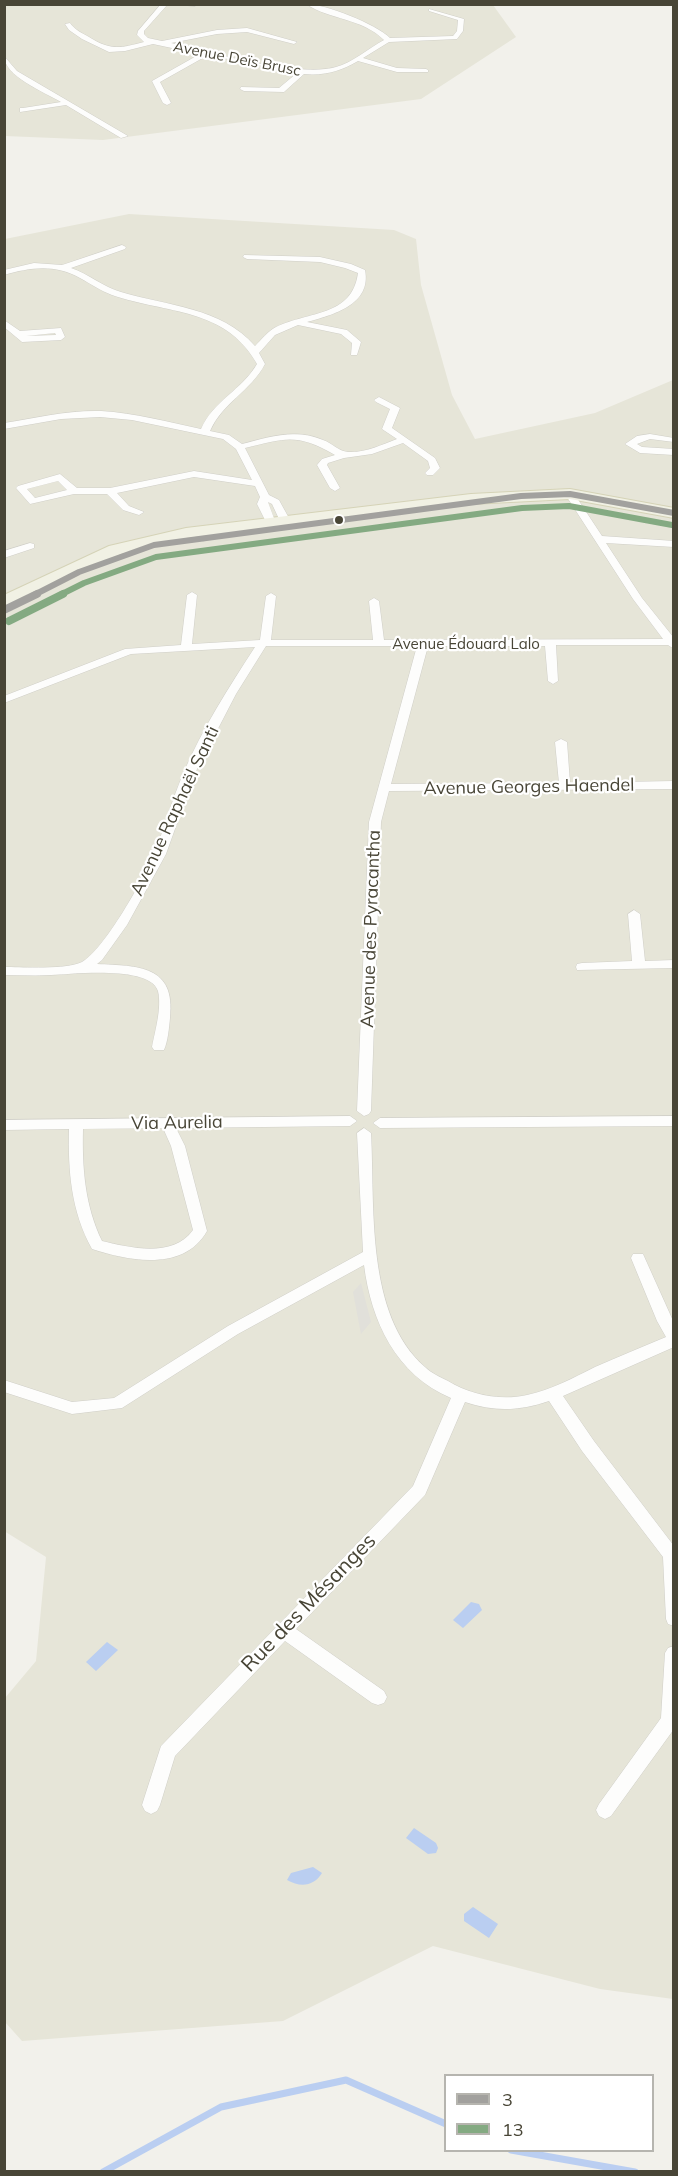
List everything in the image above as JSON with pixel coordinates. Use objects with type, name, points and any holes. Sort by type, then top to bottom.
[{"type":"main road","points":[[4,602],[115,550],[141,542],[278,522],[448,501],[570,494],[674,513]]},
{"type":"main road","points":[[4,610],[123,554],[203,538],[521,496]]},
{"type":"main road","points":[[278,522],[306,524]]},
{"type":"street","name":"Avenue Deïs Brusc","points":[[165,4],[141,30],[140,35],[151,42],[301,73],[328,72],[359,59],[388,40]]},
{"type":"street","points":[[176,4],[195,4]]},
{"type":"street","points":[[309,4],[329,14],[376,28],[388,40],[455,38],[460,31],[461,19],[431,10]]},
{"type":"street","points":[[68,24],[71,29],[106,51],[118,51],[151,42]]},
{"type":"street","points":[[161,44],[217,32],[247,30],[294,42]]},
{"type":"street","points":[[167,103],[156,81],[205,54]]},
{"type":"street","points":[[4,58],[15,72],[124,136]]},
{"type":"street","points":[[359,59],[397,70],[426,71]]},
{"type":"street","points":[[4,74],[15,72]]},
{"type":"street","points":[[244,89],[281,90],[301,73]]},
{"type":"street","points":[[23,110],[67,103]]},
{"type":"street","points":[[4,273],[27,266],[63,268],[122,247]]},
{"type":"street","points":[[247,257],[270,260],[333,259],[362,272],[362,285],[358,296],[343,307],[278,329],[256,351]]},
{"type":"street","points":[[63,268],[114,293],[212,319],[229,329],[256,351],[261,364],[255,377],[210,417],[206,431]]},
{"type":"street","points":[[4,322],[20,334]]},
{"type":"street","points":[[296,322],[344,332],[357,342],[354,353]]},
{"type":"street","points":[[379,400],[395,408],[387,429],[432,460],[435,468],[430,473]]},
{"type":"street","points":[[4,426],[62,416],[100,414],[132,417],[226,437],[240,447],[265,497],[276,502],[278,522]]},
{"type":"street","points":[[240,447],[297,435],[322,442],[343,455]]},
{"type":"street","points":[[671,440],[655,435],[639,438],[630,444],[640,450],[674,452]]},
{"type":"street","points":[[334,488],[322,465],[325,461],[343,455],[372,453],[404,440]]},
{"type":"street","points":[[74,491],[111,491],[194,474],[258,484]]},
{"type":"street","points":[[111,491],[126,508],[139,512]]},
{"type":"street","points":[[570,494],[638,599],[672,643]]},
{"type":"street","points":[[265,497],[262,504],[278,522]]},
{"type":"street","points":[[203,538],[220,532],[278,522]]},
{"type":"street","points":[[599,539],[674,544]]},
{"type":"street","points":[[4,555],[30,546]]},
{"type":"street","points":[[186,647],[192,595]]},
{"type":"street","name":"Avenue Raphaël Santi","points":[[82,967],[98,957],[121,925],[160,854],[189,773],[231,694],[267,637],[271,596]]},
{"type":"street","points":[[374,601],[379,644]]},
{"type":"street","name":"Avenue Édouard Lalo","points":[[4,700],[129,651],[262,643],[672,643]]},
{"type":"street","points":[[549,643],[553,681]]},
{"type":"street","name":"Avenue des Pyracantha","points":[[364,1111],[375,822],[423,644]]},
{"type":"street","points":[[561,742],[565,786]]},
{"type":"street","name":"Avenue Georges Haendel","points":[[385,788],[674,785]]},
{"type":"street","points":[[634,914],[639,964]]},
{"type":"street","points":[[582,967],[674,964]]},
{"type":"street","points":[[4,971],[51,971],[82,967],[144,973],[159,981],[164,991],[159,1047]]},
{"type":"street","points":[[364,1111],[379,1117],[380,1123],[375,1131],[364,1133],[354,1129],[350,1121],[355,1114],[364,1111]]},
{"type":"street","name":"Via Aurelia","points":[[4,1125],[350,1121]]},
{"type":"street","points":[[380,1123],[674,1121]]},
{"type":"street","points":[[76,1124],[77,1169],[84,1222],[97,1245],[132,1255],[184,1248],[195,1241],[200,1231],[178,1146],[167,1123]]},
{"type":"street","points":[[364,1133],[371,1254],[379,1310],[401,1356],[433,1384],[460,1395],[490,1402],[518,1402],[553,1394],[674,1338],[664,1322],[638,1258]]},
{"type":"street","points":[[4,1386],[72,1408],[117,1404],[233,1330],[371,1254]]},
{"type":"street","points":[[553,1394],[588,1446],[671,1554],[674,1619]]},
{"type":"street","name":"Rue des Mésanges","points":[[151,1805],[167,1752],[418,1490],[460,1395]]},
{"type":"street","points":[[284,1630],[378,1697]]},
{"type":"street","points":[[605,1810],[670,1720],[674,1653]]},
{"type":"shaded area","points":[[5,5],[493,5],[516,37],[421,99],[103,140],[5,136]]},
{"type":"shaded area","points":[[129,214],[394,230],[416,239],[421,285],[452,395],[475,439],[595,413],[673,380],[673,1999],[600,1989],[433,1946],[283,2021],[22,2041],[5,2022],[5,1698],[36,1661],[46,1557],[4,1531],[5,239]]},
{"type":"shaded area","points":[[361,1283],[371,1322],[361,1334],[353,1292]]},
{"type":"water","points":[[471,1602],[479,1604],[482,1610],[463,1628],[453,1620]]},
{"type":"water","points":[[107,1642],[118,1650],[96,1671],[86,1662]]},
{"type":"water","points":[[414,1828],[436,1843],[438,1848],[436,1853],[428,1854],[406,1838]]},
{"type":"water","points":[[313,1867],[322,1873],[311,1883],[302,1885],[287,1880],[291,1873]]},
{"type":"water","points":[[473,1907],[498,1924],[489,1938],[464,1921],[464,1914]]},
{"type":"waterway","points":[[103,2172],[221,2107],[346,2080],[444,2123]]},
{"type":"waterway","points":[[522,2152],[635,2172]]},
{"type":"transit line","name":"3","points":[[4,610],[79,572],[154,545],[521,496],[570,494],[674,513]]},
{"type":"transit line","name":"13","points":[[9,621],[84,583],[156,557],[522,508],[569,506],[672,525]]}]
